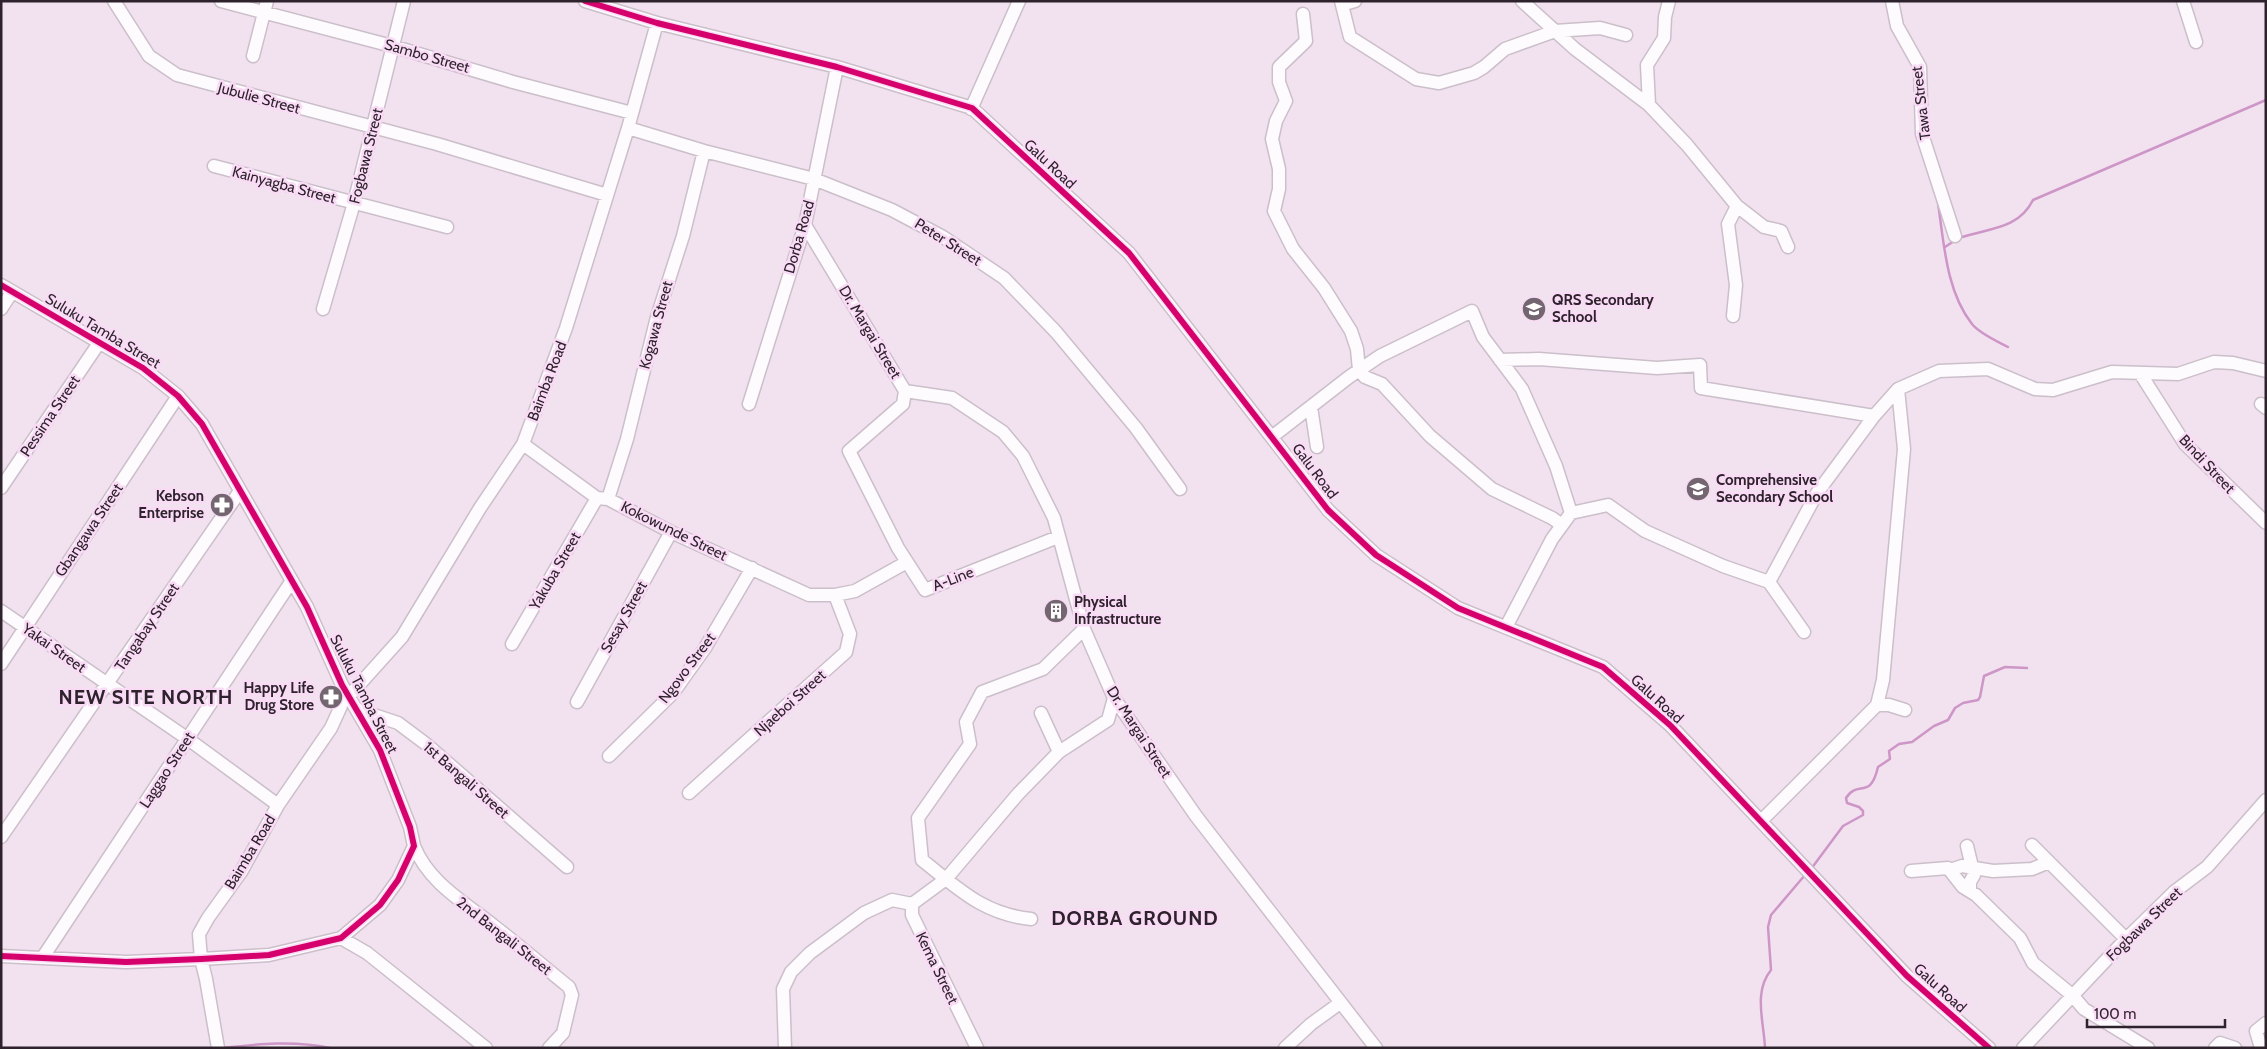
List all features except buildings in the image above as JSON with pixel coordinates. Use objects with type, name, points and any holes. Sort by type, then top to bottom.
[{"type":"street","name":"Jubulie Street","points":[[114,1],[149,56],[178,75],[373,129],[436,144],[607,196]]},
{"type":"street","name":"Sambo Street","points":[[221,1],[266,7],[513,82],[632,113]]},
{"type":"street","name":"Fogbawa Street","points":[[323,309],[354,203],[404,1]]},
{"type":"street","name":"Galu Road","points":[[585,1],[657,23],[837,67],[971,109],[1129,253],[1273,436],[1328,510],[1376,555],[1458,608],[1603,667],[1670,725],[1907,976],[1989,1048]]},
{"type":"street","points":[[971,109],[1019,1]]},
{"type":"street","points":[[1355,1],[1348,3],[1341,1],[1350,37],[1416,79],[1439,82],[1474,73],[1484,68],[1505,49],[1555,31],[1600,28],[1626,35]]},
{"type":"street","points":[[1522,1],[1575,49],[1648,105],[1688,145],[1737,206],[1764,227],[1781,231],[1788,247]]},
{"type":"street","points":[[1648,105],[1647,65],[1664,38],[1665,16],[1669,1]]},
{"type":"street","name":"Tawa Street","points":[[1892,1],[1897,26],[1920,68],[1922,134],[1954,236]]},
{"type":"street","points":[[2183,1],[2196,42]]},
{"type":"street","points":[[253,56],[266,7]]},
{"type":"street","points":[[1304,14],[1306,41],[1279,67],[1279,82],[1286,101],[1276,121],[1272,139],[1279,170],[1279,189],[1274,211],[1293,249],[1324,288],[1351,330],[1357,349],[1359,370],[1365,377],[1382,384],[1430,436],[1492,489],[1552,518],[1562,525]]},
{"type":"street","name":"Baimba Road","points":[[217,1045],[206,979],[200,959],[199,934],[208,918],[241,872],[278,805],[331,728],[346,691],[402,638],[480,508],[523,444],[566,328],[628,128],[657,23]]},
{"type":"street","name":"Dorba Road","points":[[749,404],[804,225],[837,67]]},
{"type":"street","name":"Peter Street","points":[[628,128],[704,151],[814,179],[892,210],[943,237],[1004,278],[1056,332],[1118,406],[1180,489]]},
{"type":"street","name":"Kogawa Street","points":[[603,498],[627,439],[657,317],[683,236],[704,151]]},
{"type":"street","name":"Kainyagba Street","points":[[214,166],[447,227]]},
{"type":"street","points":[[1733,316],[1736,285],[1728,224],[1737,206]]},
{"type":"street","name":"Dr. Margai Street","points":[[804,225],[906,391],[952,398],[1003,432],[1023,456],[1054,518],[1084,629],[1114,698],[1196,816],[1376,1048]]},
{"type":"street","points":[[1,309],[7,288]]},
{"type":"street","name":"Suluku Tamba Street","points":[[7,288],[142,368],[178,396],[202,424],[318,631],[346,691],[380,750],[410,827],[414,846]]},
{"type":"street","points":[[1273,436],[1380,356],[1472,311],[1483,337],[1522,389],[1556,466],[1571,513]]},
{"type":"street","name":"Pessima Street","points":[[1,488],[99,344]]},
{"type":"street","points":[[1500,360],[1539,359],[1657,368],[1700,365],[1701,388],[1874,416]]},
{"type":"street","points":[[1769,582],[1817,493],[1874,416],[1898,389],[1939,370],[1988,369],[2036,389],[2053,390],[2112,372],[2178,374],[2214,362],[2233,363],[2266,371]]},
{"type":"street","name":"Bindi Street","points":[[2140,373],[2185,444],[2266,523]]},
{"type":"street","points":[[1761,822],[1878,705],[1883,680],[1904,449],[1898,389]]},
{"type":"street","points":[[835,595],[855,591],[907,562],[849,451],[903,404],[906,391]]},
{"type":"street","name":"Gbangawa Street","points":[[1,664],[178,396]]},
{"type":"street","points":[[1311,407],[1317,447]]},
{"type":"street","name":"Kokowunde Street","points":[[523,444],[603,498],[671,532],[809,595],[835,595]]},
{"type":"street","name":"Tangabay Street","points":[[1,837],[240,491]]},
{"type":"street","name":"Yakuba Street","points":[[512,644],[603,498]]},
{"type":"street","points":[[1506,627],[1552,538],[1571,513],[1608,505],[1645,531],[1715,562],[1769,582],[1804,632]]},
{"type":"street","name":"Sesay Street","points":[[577,702],[671,532]]},
{"type":"street","name":"A-Line","points":[[907,562],[925,590],[1058,537]]},
{"type":"street","name":"Ngovo Street","points":[[609,756],[673,693],[705,648],[752,568]]},
{"type":"street","name":"Laggao Street","points":[[43,958],[291,582]]},
{"type":"street","name":"Njaeboi Street","points":[[689,793],[846,652],[850,634],[835,595]]},
{"type":"street","name":"Yakai Street","points":[[1,611],[107,686],[188,739],[278,805]]},
{"type":"street","points":[[1032,919],[1010,917],[980,905],[922,860],[918,818],[970,744],[966,722],[982,692],[1043,669],[1084,629]]},
{"type":"street","points":[[785,1048],[783,989],[791,972],[810,953],[864,913],[892,900],[912,904],[946,879],[1018,794],[1059,752],[1108,720],[1114,698]]},
{"type":"street","points":[[1878,705],[1888,705],[1905,710]]},
{"type":"street","name":"1st Bangali Street","points":[[356,709],[398,723],[405,728],[426,744],[567,867]]},
{"type":"street","points":[[1041,713],[1059,752]]},
{"type":"street","name":"Fogbawa Street","points":[[2022,1048],[2126,939],[2174,892],[2207,867],[2266,800]]},
{"type":"street","points":[[2032,844],[2126,939]]},
{"type":"street","points":[[1,956],[126,962],[200,959],[270,955],[340,938],[380,906],[398,880],[414,846]]},
{"type":"street","name":"2nd Bangali Street","points":[[414,846],[426,870],[440,885],[495,926],[569,987],[572,995],[564,1033],[549,1048]]},
{"type":"street","points":[[1967,846],[1974,875],[1970,882],[1970,891]]},
{"type":"street","points":[[1950,870],[1962,866],[1994,871],[2032,869],[2049,862]]},
{"type":"street","points":[[1911,871],[1948,868],[1963,887],[1976,895],[2020,938],[2033,963],[2072,995],[2084,1009],[2148,1048]]},
{"type":"street","name":"Kema Street","points":[[912,904],[912,915],[976,1048]]},
{"type":"street","points":[[340,938],[367,953],[486,1048]]},
{"type":"street","points":[[1285,1048],[1311,1024],[1340,1003]]},
{"type":"street","points":[[2261,1048],[2256,1032],[2266,1023]]},
{"type":"street","points":[[2215,1048],[2220,1043],[2235,1048]]},
{"type":"waterway","points":[[1959,238],[2011,223],[2027,210],[2033,200],[2266,100]]},
{"type":"waterway","points":[[1938,203],[1951,282],[1963,311],[1979,331],[2008,347]]},
{"type":"waterway","points":[[1945,247],[1954,241]]},
{"type":"waterway","points":[[1811,869],[1843,826],[1863,815],[1863,811],[1859,807],[1847,803],[1846,798],[1855,790],[1868,787],[1871,784],[1878,767],[1890,759],[1889,751],[1899,744],[1912,742],[1934,726],[1948,720],[1955,708],[1963,703],[1978,700],[1984,676],[2005,667],[2027,668]]},
{"type":"waterway","points":[[1765,1048],[1761,997],[1762,988],[1771,970],[1768,927],[1771,915],[1805,875]]},
{"type":"waterway","points":[[222,1048],[290,1043],[330,1048]]},
{"type":"waterway","points":[[1,1048],[21,1048]]},
{"type":"cycle path","points":[[585,1],[657,23],[837,67],[972,108],[1129,253],[1328,510],[1376,555],[1458,608],[1603,667],[1670,725],[1907,976],[1989,1048]]},
{"type":"cycle path","points":[[1,285],[143,368],[178,396],[202,424],[307,607],[342,685],[380,750],[410,827],[414,846],[398,880],[380,905],[341,938],[269,955],[201,959],[126,962],[1,956]]},
{"type":"place","name":"QRS Secondary School","points":[[1534,309]]},
{"type":"place","name":"Comprehensive Secondary School","points":[[1698,489]]},
{"type":"place","name":"Kebson Enterprise","points":[[222,505]]},
{"type":"place","name":"Physical Infrastructure","points":[[1056,611]]},
{"type":"place","name":"Happy Life Drug Store","points":[[331,697]]},
{"type":"district","name":"NEW SITE NORTH","points":[[146,697]]},
{"type":"district","name":"DORBA GROUND","points":[[1135,918]]}]
